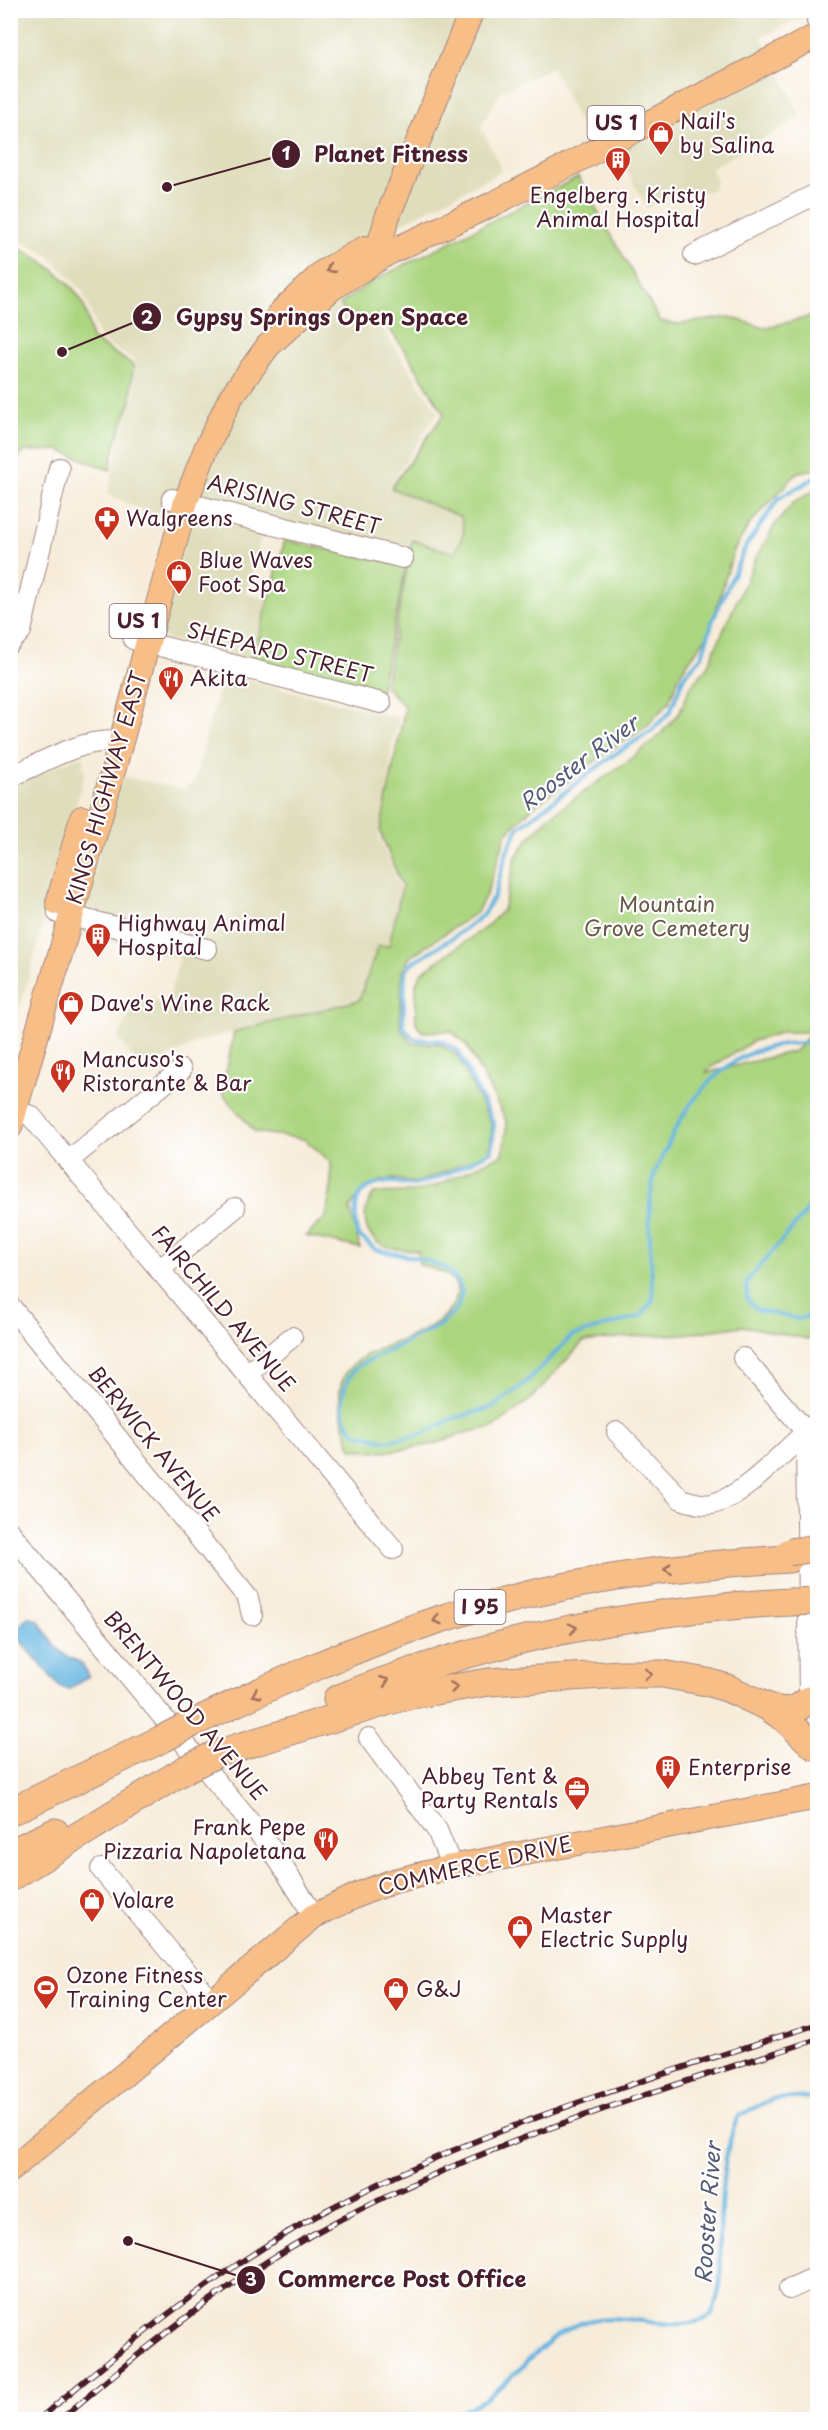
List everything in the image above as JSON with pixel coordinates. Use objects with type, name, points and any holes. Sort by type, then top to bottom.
[{"type":"highway","points":[[789,1555],[818,1548]]},
{"type":"highway","name":"I 95","points":[[10,1812],[351,1651],[436,1620],[522,1596],[655,1570],[789,1555],[818,1558]]},
{"type":"highway","name":"I 95","points":[[10,1853],[216,1754],[360,1690],[400,1675],[496,1646],[571,1628],[659,1613],[818,1601]]},
{"type":"highway","points":[[216,1754],[406,1696],[447,1688],[499,1682],[621,1674],[663,1674],[707,1682],[775,1710],[790,1711],[813,1705]]},
{"type":"highway","points":[[762,1704],[784,1718],[816,1750]]},
{"type":"highway","points":[[10,1801],[162,1739]]},
{"type":"highway","points":[[10,1878],[186,1769]]},
{"type":"main road","points":[[385,246],[391,209],[472,10]]},
{"type":"main road","name":"KINGS HIGHWAY EAST","points":[[385,246],[448,209],[817,21]]},
{"type":"main road","name":"KINGS HIGHWAY EAST","points":[[12,1115],[63,914],[179,500],[191,443],[219,387],[259,333],[323,272],[497,202],[818,35]]},
{"type":"main road","name":"KINGS HIGHWAY EAST","points":[[10,1074],[63,914]]},
{"type":"main road","points":[[813,1705],[807,1713],[816,1750]]},
{"type":"main road","name":"COMMERCE DRIVE","points":[[10,2170],[314,1916],[362,1893],[394,1881],[452,1867],[818,1797]]},
{"type":"street","points":[[694,255],[818,193]]},
{"type":"street","points":[[10,643],[21,631],[59,468]]},
{"type":"street","name":"ARISING STREET","points":[[179,500],[403,558]]},
{"type":"street","name":"SHEPARD STREET","points":[[140,641],[381,704]]},
{"type":"street","points":[[10,777],[82,746],[112,741]]},
{"type":"street","points":[[63,914],[207,949]]},
{"type":"street","points":[[68,1161],[181,1070]]},
{"type":"street","name":"FAIRCHILD AVENUE","points":[[12,1115],[31,1116],[393,1550]]},
{"type":"street","points":[[159,1270],[235,1208]]},
{"type":"street","name":"BERWICK AVENUE","points":[[10,1306],[248,1598],[252,1615]]},
{"type":"street","points":[[247,1374],[292,1337]]},
{"type":"street","points":[[743,1358],[814,1433],[813,1705]]},
{"type":"street","points":[[617,1432],[681,1499],[695,1504],[710,1504],[739,1492],[814,1433]]},
{"type":"street","name":"BRENTWOOD AVENUE","points":[[10,1532],[275,1853],[314,1916]]},
{"type":"street","points":[[369,1738],[437,1830],[452,1867]]},
{"type":"street","points":[[101,1869],[211,2001]]},
{"type":"street","points":[[789,2289],[818,2276]]},
{"type":"shaded area","points":[[10,11],[814,11],[762,37],[801,117],[711,168],[716,180],[712,190],[660,199],[647,208],[600,122],[583,131],[552,67],[500,92],[481,127],[502,171],[368,241],[317,272],[354,330],[378,322],[438,412],[388,488],[460,518],[463,532],[455,552],[412,539],[407,558],[266,518],[246,594],[269,600],[252,661],[165,638],[159,633],[192,519],[153,514],[108,495],[120,437],[135,394],[134,360],[100,339],[83,291],[49,256],[11,235]]},
{"type":"shaded area","points":[[223,674],[399,718],[392,744],[378,834],[400,888],[388,945],[377,945],[358,998],[197,1042],[144,1070],[118,1039],[137,996],[167,1004],[180,958],[76,933],[120,776],[186,790],[187,785],[193,785]]},
{"type":"shaded area","points":[[77,757],[85,757],[82,768],[86,769],[11,1040],[11,786]]},
{"type":"green space","points":[[578,177],[660,321],[678,324],[729,317],[765,328],[817,315],[817,469],[798,472],[749,525],[734,550],[708,635],[681,672],[669,702],[646,727],[533,807],[506,834],[487,893],[477,912],[410,957],[402,971],[400,1028],[412,1043],[440,1044],[456,1054],[492,1125],[490,1151],[417,1182],[394,1179],[373,1184],[367,1188],[350,1209],[360,1248],[306,1236],[326,1217],[331,1188],[331,1162],[304,1139],[255,1132],[222,1093],[234,1032],[359,1000],[378,946],[389,946],[402,887],[380,831],[405,707],[385,686],[412,540],[455,553],[464,532],[461,517],[391,488],[444,414],[408,355],[380,316],[355,327],[340,304],[371,282]]},
{"type":"green space","points":[[10,245],[40,260],[66,281],[82,302],[92,339],[133,365],[131,401],[116,441],[110,470],[59,450],[25,451],[11,464]]},
{"type":"green space","name":"Mountain Grove Cemetery","points":[[817,489],[817,1336],[808,1339],[743,1326],[685,1334],[583,1342],[531,1399],[494,1427],[464,1433],[435,1444],[384,1452],[352,1449],[343,1421],[340,1401],[340,1391],[346,1373],[355,1362],[369,1354],[433,1325],[446,1314],[457,1292],[456,1285],[447,1275],[419,1264],[418,1251],[388,1247],[374,1239],[369,1233],[365,1220],[370,1199],[374,1193],[412,1192],[438,1185],[503,1154],[507,1122],[466,1044],[451,1031],[422,1032],[416,1023],[416,984],[422,972],[486,927],[503,910],[516,857],[528,839],[550,816],[657,738],[679,713],[691,686],[706,669],[756,558],[775,525],[793,503]],"holes":[[[783,1032],[812,1032],[795,1051],[706,1073],[710,1068],[753,1041]]]},
{"type":"green space","points":[[285,540],[406,566],[379,697],[252,662]]},
{"type":"water","points":[[28,1617],[39,1621],[56,1647],[80,1663],[89,1676],[68,1690],[59,1686],[16,1635],[19,1627]]},
{"type":"waterway","name":"Rooster River","points":[[818,476],[779,498],[746,546],[713,620],[702,656],[684,676],[670,712],[650,732],[612,756],[518,828],[507,851],[495,894],[483,915],[454,937],[410,964],[405,973],[403,1027],[414,1039],[442,1041],[458,1051],[494,1124],[492,1151],[434,1179],[414,1185],[394,1182],[379,1184],[363,1191],[359,1198],[355,1214],[357,1234],[376,1250],[423,1259],[445,1268],[457,1280],[462,1292],[457,1309],[438,1326],[358,1366],[354,1371],[347,1381],[342,1406],[345,1418],[355,1433],[386,1441],[422,1434],[452,1419],[493,1407],[524,1384],[572,1336],[641,1316],[653,1300],[649,1223],[651,1191],[658,1165],[678,1124],[707,1084],[725,1068],[745,1056],[767,1047],[791,1043],[818,1044]]},
{"type":"waterway","name":"Rooster River","points":[[818,1191],[803,1216],[747,1281],[747,1299],[757,1310],[798,1319],[818,1314]]},
{"type":"waterway","name":"Rooster River","points":[[448,2420],[488,2397],[555,2337],[581,2323],[614,2318],[680,2324],[696,2322],[711,2316],[718,2295],[720,2278],[723,2176],[738,2116],[772,2099],[818,2097]]},
{"type":"railway","points":[[38,2420],[142,2334],[213,2281],[288,2232],[386,2180],[506,2129],[568,2106],[818,2024]]},
{"type":"railway","points":[[60,2420],[192,2313],[262,2265],[335,2222],[393,2193],[512,2142],[633,2099],[818,2039]]},
{"type":"place","name":"Nail's by Salina","points":[[661,157]]},
{"type":"place","name":"Engelberg . Kristy Animal Hospital","points":[[618,183]]},
{"type":"place","name":"Planet Fitness","points":[[167,187]]},
{"type":"place","name":"Gypsy Springs Open Space","points":[[62,352]]},
{"type":"place","name":"Walgreens","points":[[107,542]]},
{"type":"place","name":"Blue Waves Foot Spa","points":[[179,596]]},
{"type":"place","name":"Akita","points":[[171,702]]},
{"type":"place","name":"Highway Animal Hospital","points":[[98,959]]},
{"type":"place","name":"Dave's Wine Rack","points":[[71,1027]]},
{"type":"place","name":"Mancuso's Ristorante & Bar","points":[[63,1095]]},
{"type":"place","name":"Enterprise","points":[[668,1791]]},
{"type":"place","name":"Abbey Tent & Party Rentals","points":[[577,1812]]},
{"type":"place","name":"Frank Pepe Pizzaria Napoletana","points":[[326,1863]]},
{"type":"place","name":"Volare","points":[[92,1924]]},
{"type":"place","name":"Master Electric Supply","points":[[520,1951]]},
{"type":"place","name":"Ozone Fitness Training Center","points":[[46,2011]]},
{"type":"place","name":"G&J","points":[[396,2013]]},
{"type":"place","name":"Commerce Post Office","points":[[128,2241]]}]
